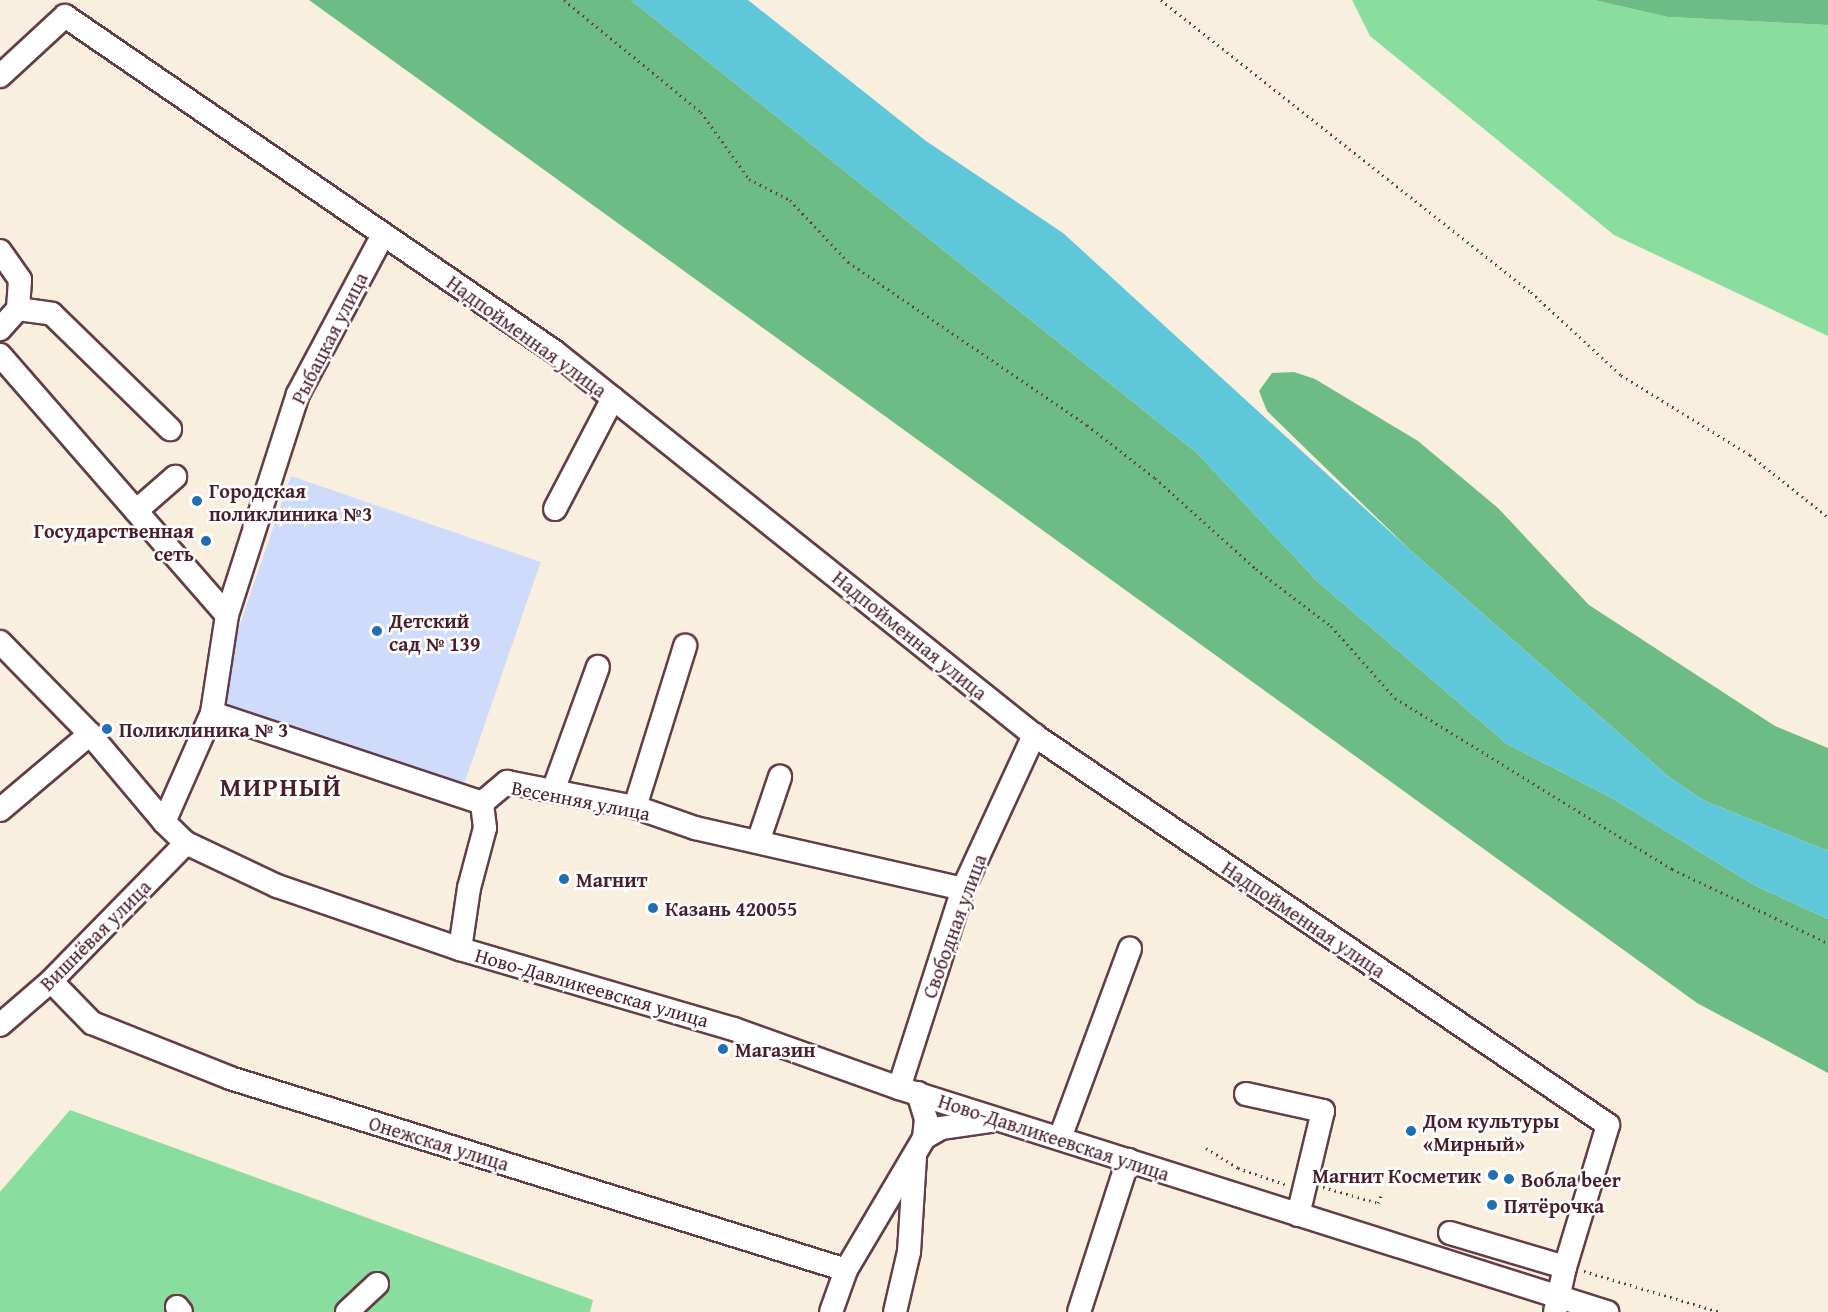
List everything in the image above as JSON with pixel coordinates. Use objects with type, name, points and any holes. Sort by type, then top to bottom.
[{"type":"street","name":"Надпойменная улица","points":[[0,76],[65,16],[555,352],[1035,735],[1608,1125],[1564,1267],[1558,1304]]},
{"type":"street","name":"Рыбацкая улица","points":[[164,822],[212,713],[227,615],[298,394],[383,235]]},
{"type":"street","points":[[0,251],[20,280],[18,309],[0,329]]},
{"type":"street","points":[[18,309],[52,314],[170,429]]},
{"type":"street","points":[[0,355],[227,615]]},
{"type":"street","points":[[555,509],[613,398]]},
{"type":"street","points":[[136,511],[175,477]]},
{"type":"street","name":"Ново-Давликеевская улица","points":[[0,642],[90,734],[164,822],[186,843],[277,886],[460,949],[734,1029],[908,1090],[1441,1261],[1558,1304],[1607,1312]]},
{"type":"street","points":[[635,807],[685,646]]},
{"type":"street","points":[[553,791],[597,667]]},
{"type":"street","name":"Весенняя улица","points":[[212,713],[482,803],[507,782],[635,807],[695,828],[963,888]]},
{"type":"street","points":[[0,810],[90,734]]},
{"type":"street","name":"Свободная улица","points":[[908,1090],[963,888],[1035,735]]},
{"type":"street","points":[[758,842],[780,777]]},
{"type":"street","points":[[460,949],[469,888],[485,828],[482,803]]},
{"type":"street","name":"Вишнёвая улица","points":[[0,1025],[51,981],[186,843]]},
{"type":"street","points":[[1060,1138],[1130,949]]},
{"type":"street","name":"Онежская улица","points":[[51,981],[92,1023],[230,1078],[846,1270]]},
{"type":"street","points":[[895,1312],[909,1252],[919,1147],[926,1119],[908,1090]]},
{"type":"street","points":[[1246,1094],[1323,1111],[1303,1216]]},
{"type":"street","points":[[831,1312],[846,1270],[919,1147],[941,1128],[962,1123],[1003,1121]]},
{"type":"street","points":[[1079,1312],[1128,1160]]},
{"type":"street","points":[[1303,1216],[1323,1174]]},
{"type":"street","points":[[1441,1261],[1452,1226],[1564,1267]]},
{"type":"street","points":[[347,1312],[377,1284]]},
{"type":"path","points":[[564,0],[701,112],[749,179],[790,200],[848,262],[1087,425],[1155,478],[1256,569],[1331,626],[1395,698],[1672,869],[1828,943]]},
{"type":"path","points":[[1161,0],[1531,292],[1621,375],[1750,455],[1828,517]]},
{"type":"path","points":[[1378,1203],[1382,1194]]},
{"type":"path","points":[[1564,1267],[1720,1312]]},
{"type":"shaded area","name":"Детский сад № 139","points":[[291,476],[541,562],[463,787],[214,701]]},
{"type":"green space","points":[[309,0],[631,0],[1197,453],[1318,582],[1507,744],[1612,798],[1754,885],[1828,919],[1828,1073],[1697,1003]]},
{"type":"green space","points":[[1352,0],[1594,0],[1668,17],[1828,25],[1828,336],[1614,235],[1370,36]]},
{"type":"green space","points":[[1594,0],[1828,0],[1828,25],[1668,17]]},
{"type":"green space","points":[[1294,372],[1315,379],[1418,441],[1498,508],[1589,605],[1775,726],[1828,748],[1828,851],[1703,800],[1669,777],[1409,549],[1267,411],[1259,391],[1272,373]]},
{"type":"green space","points":[[70,1110],[593,1300],[590,1312],[0,1312],[0,1192]]},
{"type":"water","points":[[631,0],[748,0],[926,141],[1063,233],[1409,549],[1669,777],[1703,800],[1828,851],[1828,919],[1754,885],[1612,798],[1507,744],[1318,582],[1197,453]]},
{"type":"place","name":"Городская поликлиника №3","points":[[197,501]]},
{"type":"place","name":"Государственная сеть","points":[[206,541]]},
{"type":"place","name":"Детский сад № 139","points":[[377,631]]},
{"type":"place","name":"Поликлиника № 3","points":[[107,729]]},
{"type":"place","name":"Магнит","points":[[564,879]]},
{"type":"place","name":"Казань 420055","points":[[653,908]]},
{"type":"place","name":"Магазин","points":[[723,1049]]},
{"type":"place","name":"Дом культуры «Мирный»","points":[[1411,1131]]},
{"type":"place","name":"Магнит Косметик","points":[[1493,1175]]},
{"type":"place","name":"Вобла beer","points":[[1509,1179]]},
{"type":"place","name":"Пятёрочка","points":[[1492,1205]]},
{"type":"district","name":"МИРНЫЙ","points":[[281,787]]}]
